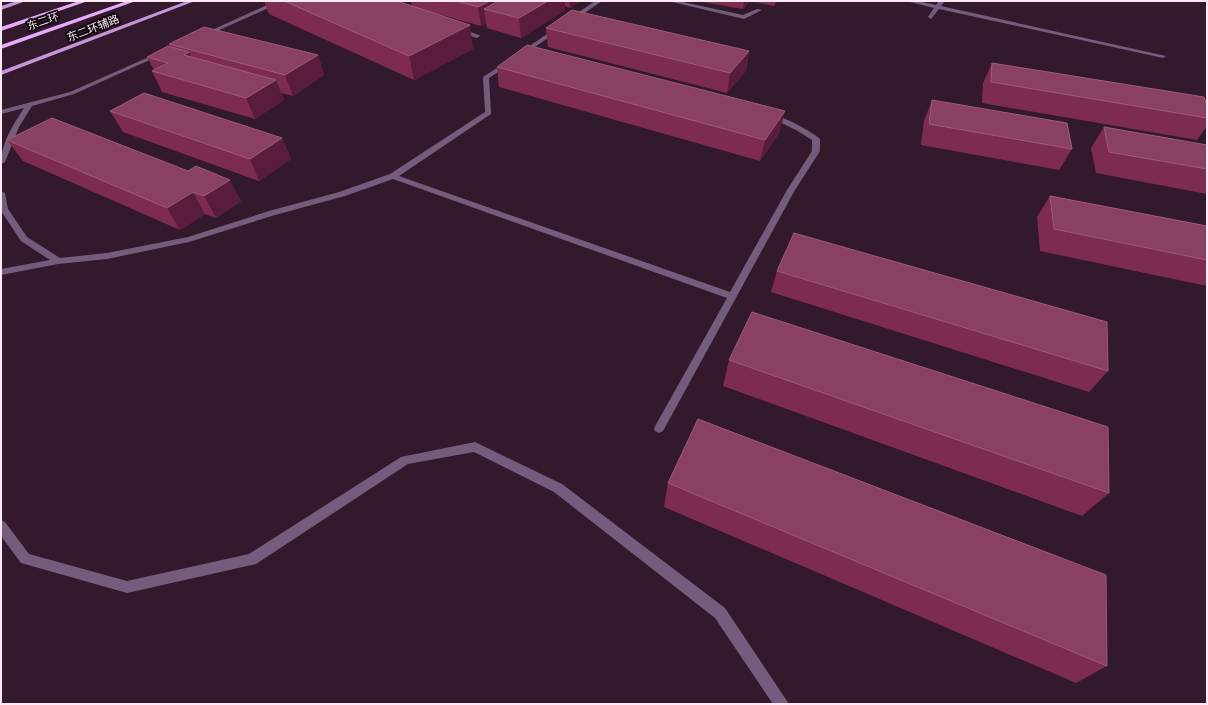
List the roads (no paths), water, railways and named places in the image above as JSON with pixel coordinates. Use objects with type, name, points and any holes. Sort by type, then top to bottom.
[{"type":"highway","name":"东二环","points":[[1,29],[85,1]]},
{"type":"highway","name":"东二环","points":[[3,47],[133,1]]},
{"type":"main road","points":[[1,8],[23,1]]},
{"type":"main road","name":"东二环辅路","points":[[1,73],[192,1]]},
{"type":"street","points":[[194,39],[281,1]]},
{"type":"street","points":[[1,272],[58,261],[107,256],[189,239],[272,213],[342,194],[393,176],[490,113],[486,77],[528,53],[599,1]]},
{"type":"street","points":[[671,1],[744,17],[759,10]]},
{"type":"street","points":[[909,1],[1164,56]]},
{"type":"street","points":[[931,17],[942,1]]},
{"type":"street","points":[[454,29],[476,36]]},
{"type":"street","points":[[1,112],[72,92],[166,52]]},
{"type":"street","points":[[1,162],[16,127],[30,104]]},
{"type":"street","points":[[659,428],[791,190],[816,151],[816,139],[799,128],[764,114]]},
{"type":"street","points":[[393,176],[732,296]]},
{"type":"street","points":[[1,193],[4,209],[24,239],[58,261]]},
{"type":"street","points":[[1,526],[25,560],[127,587],[252,560],[405,460],[475,447],[558,488],[720,613],[782,704]]}]
